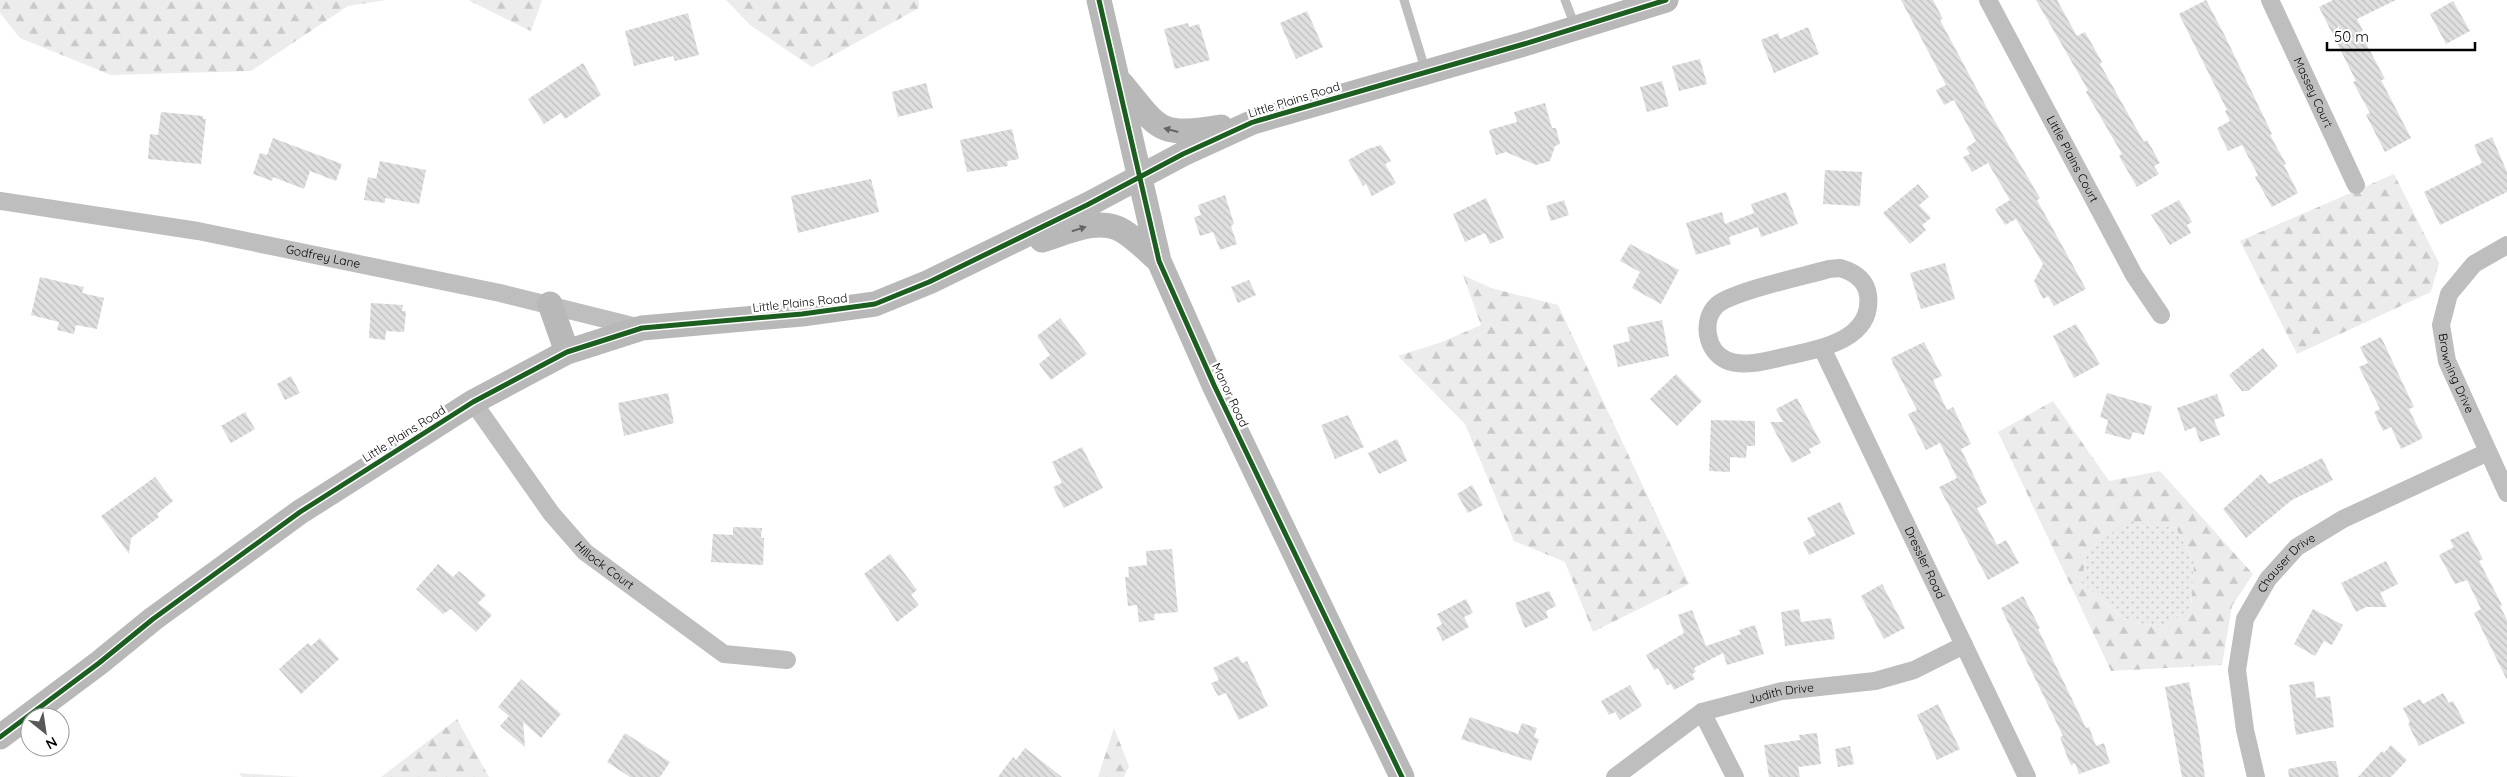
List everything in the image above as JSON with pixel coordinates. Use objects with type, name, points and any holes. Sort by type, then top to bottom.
[{"type":"street","name":"Manor Road","points":[[1099,0],[1159,261],[1214,386],[1402,777]]},
{"type":"street","name":"Little Plains Road","points":[[0,737],[222,568],[300,512],[473,402],[567,352],[642,328],[802,314],[875,304],[929,282],[1139,178],[1183,154],[1253,122],[1576,28],[1641,4],[1666,0]]},
{"type":"street","name":"Little Plains Court","points":[[1988,0],[2134,276],[2161,315]]},
{"type":"street","name":"Massey Court","points":[[2270,0],[2356,185]]},
{"type":"street","points":[[1116,76],[1148,116],[1162,128],[1174,132],[1189,133],[1253,122]]},
{"type":"street","name":"Godfrey Lane","points":[[0,201],[198,231],[550,304],[642,328]]},
{"type":"street","points":[[981,256],[1089,226],[1109,225],[1123,231],[1159,261]]},
{"type":"street","name":"Browning Drive","points":[[2507,246],[2474,264],[2449,294],[2441,325],[2447,361],[2507,493]]},
{"type":"street","points":[[1840,268],[1851,271],[1862,280],[1867,290],[1869,303],[1865,318],[1857,330],[1845,339],[1822,348],[1763,362],[1736,363],[1725,360],[1715,351],[1709,341],[1707,328],[1710,315],[1717,305],[1733,296],[1829,269],[1840,268]]},
{"type":"street","points":[[550,304],[567,352]]},
{"type":"street","name":"Dressler Road","points":[[1822,348],[2026,777]]},
{"type":"street","name":"Hillock Court","points":[[473,402],[551,513],[584,552],[724,654],[787,660]]},
{"type":"street","name":"Chauser Drive","points":[[2256,777],[2245,730],[2237,670],[2245,619],[2268,579],[2297,547],[2343,519],[2488,452]]},
{"type":"street","name":"Judith Drive","points":[[1615,777],[1702,712],[1782,691],[1875,680],[1914,670],[1964,645]]},
{"type":"street","points":[[1702,712],[1735,777]]},
{"type":"lane","points":[[1404,0],[1426,72]]},
{"type":"lane","points":[[1565,0],[1576,28]]},
{"type":"green space","points":[[0,0],[386,0],[348,6],[251,71],[111,75],[20,38],[0,13]]},
{"type":"green space","points":[[468,0],[542,0],[531,31]]},
{"type":"green space","points":[[726,0],[919,0],[919,8],[812,67],[750,25]]},
{"type":"green space","points":[[2394,174],[2439,263],[2431,292],[2297,354],[2240,241]]},
{"type":"green space","points":[[1463,275],[1491,288],[1558,305],[1689,584],[1593,632],[1565,562],[1514,541],[1465,424],[1398,356],[1442,342],[1481,325]]},
{"type":"green space","points":[[2053,401],[2109,481],[2160,471],[2253,574],[2232,606],[2222,665],[2111,671],[1998,432]],"holes":[[[2129,521],[2176,528],[2194,562],[2191,609],[2160,628],[2124,619],[2082,583],[2086,551]]]},
{"type":"green space","points":[[2129,520],[2176,528],[2194,562],[2191,609],[2160,628],[2124,619],[2082,583],[2086,551]]},
{"type":"green space","points":[[457,719],[489,777],[381,777]]},
{"type":"green space","points":[[1114,728],[1129,766],[1124,777],[1098,777]]},
{"type":"green space","points":[[239,773],[298,777],[242,777]]},
{"type":"building","points":[[1901,0],[1933,0],[1943,19],[1940,20],[1988,110],[2040,198],[2037,200],[2086,289],[2054,306],[2048,296],[2043,299],[2034,281],[2043,264],[2016,219],[2005,225],[1995,209],[2010,200],[1988,163],[1972,172],[1963,157],[1970,154],[1966,148],[1976,141],[1954,100],[1944,105],[1936,90],[1946,85]]},
{"type":"building","points":[[2036,0],[2057,0],[2077,36],[2085,32],[2102,62],[2100,64],[2144,142],[2147,140],[2160,163],[2154,166],[2159,174],[2137,187],[2119,156],[2122,154],[2086,92],[2088,90]]},
{"type":"building","points":[[2206,0],[2272,134],[2270,135],[2286,164],[2284,165],[2298,193],[2272,207],[2255,177],[2258,175],[2242,145],[2228,151],[2217,128],[2230,121],[2225,111],[2227,110],[2179,14]]},
{"type":"building","points":[[2333,0],[2396,0],[2357,19],[2363,31],[2360,32],[2385,79],[2381,80],[2411,138],[2385,152],[2366,115],[2370,113],[2353,82],[2356,81],[2319,7]]},
{"type":"building","points":[[2453,1],[2470,31],[2446,44],[2430,14]]},
{"type":"building","points":[[1307,11],[1323,47],[1296,59],[1280,23]]},
{"type":"building","points":[[688,13],[699,55],[675,61],[673,56],[634,66],[625,31]]},
{"type":"building","points":[[1188,23],[1189,27],[1199,24],[1210,60],[1175,69],[1164,29]]},
{"type":"building","points":[[1808,27],[1819,54],[1774,73],[1761,40],[1778,33],[1780,39]]},
{"type":"building","points":[[1700,59],[1707,84],[1679,91],[1672,66]]},
{"type":"building","points":[[583,63],[601,95],[565,119],[561,113],[544,124],[528,99]]},
{"type":"building","points":[[1662,81],[1669,106],[1647,112],[1640,87]]},
{"type":"building","points":[[926,83],[933,108],[898,117],[892,92]]},
{"type":"building","points":[[1545,103],[1552,128],[1556,128],[1560,144],[1555,146],[1550,161],[1536,165],[1506,152],[1496,155],[1489,130],[1517,122],[1514,112]]},
{"type":"building","points":[[161,112],[203,116],[203,119],[206,119],[201,164],[148,159],[150,134],[158,135]]},
{"type":"building","points":[[1012,129],[1019,159],[1007,161],[1008,166],[967,172],[960,140]]},
{"type":"building","points":[[2492,137],[2507,172],[2507,192],[2440,225],[2424,192],[2482,163],[2474,145]]},
{"type":"building","points":[[273,138],[342,164],[336,181],[310,171],[304,189],[273,177],[272,181],[253,174],[260,153],[267,155]]},
{"type":"building","points":[[1381,145],[1391,161],[1385,164],[1396,183],[1372,196],[1366,184],[1363,186],[1348,160],[1368,149]]},
{"type":"building","points":[[380,161],[426,170],[419,204],[385,198],[385,203],[364,200],[368,177],[376,179]]},
{"type":"building","points":[[1825,170],[1862,172],[1860,206],[1823,204]]},
{"type":"building","points":[[871,179],[879,212],[798,233],[791,196]]},
{"type":"building","points":[[1918,184],[1929,197],[1919,205],[1931,218],[1922,225],[1926,230],[1910,244],[1883,213]]},
{"type":"building","points":[[1786,192],[1798,224],[1761,237],[1758,227],[1729,237],[1731,244],[1696,255],[1686,223],[1722,212],[1725,224],[1754,213],[1751,204]]},
{"type":"building","points":[[1225,195],[1234,224],[1231,226],[1237,244],[1220,250],[1213,232],[1200,236],[1194,217],[1201,215],[1198,205]]},
{"type":"building","points":[[1486,198],[1504,238],[1490,244],[1485,233],[1465,242],[1453,214]]},
{"type":"building","points":[[1564,200],[1569,215],[1551,221],[1546,206]]},
{"type":"building","points":[[2179,200],[2192,222],[2187,225],[2191,233],[2170,245],[2151,215]]},
{"type":"building","points":[[1630,244],[1679,270],[1661,304],[1632,288],[1640,272],[1620,261]]},
{"type":"building","points":[[1945,263],[1955,299],[1921,309],[1910,273]]},
{"type":"building","points":[[40,277],[84,287],[82,293],[104,298],[97,329],[76,325],[74,334],[57,330],[59,322],[31,315]]},
{"type":"building","points":[[1249,280],[1256,295],[1238,303],[1231,287]]},
{"type":"building","points":[[371,303],[403,305],[402,311],[406,311],[404,332],[386,331],[385,340],[369,338]]},
{"type":"building","points":[[1060,318],[1087,354],[1051,380],[1039,364],[1050,355],[1037,336]]},
{"type":"building","points":[[1662,320],[1669,356],[1618,367],[1613,345],[1630,341],[1627,327]]},
{"type":"building","points":[[2076,324],[2100,364],[2074,378],[2053,336]]},
{"type":"building","points":[[2381,337],[2414,407],[2409,409],[2423,438],[2401,449],[2391,427],[2383,431],[2374,412],[2380,409],[2359,367],[2368,363],[2360,347]]},
{"type":"building","points":[[1924,342],[1942,376],[1933,380],[1947,410],[1953,407],[1971,444],[1961,449],[1987,503],[1977,508],[1997,545],[2006,540],[2019,563],[1988,580],[1939,487],[1957,478],[1940,443],[1926,450],[1908,414],[1917,410],[1891,358]]},
{"type":"building","points":[[2263,348],[2278,366],[2248,391],[2242,391],[2229,375]]},
{"type":"building","points":[[1676,374],[1702,401],[1677,426],[1650,399]]},
{"type":"building","points":[[291,376],[300,393],[285,400],[277,384]]},
{"type":"building","points":[[668,393],[674,423],[624,436],[618,403]]},
{"type":"building","points":[[2107,393],[2152,406],[2144,435],[2133,432],[2130,440],[2105,433],[2108,420],[2100,417]]},
{"type":"building","points":[[2217,394],[2225,416],[2214,420],[2220,435],[2200,442],[2195,427],[2185,431],[2177,408]]},
{"type":"building","points":[[1797,398],[1821,443],[1809,449],[1811,453],[1792,463],[1770,422],[1783,422],[1776,409]]},
{"type":"building","points":[[245,412],[255,429],[231,443],[221,426]]},
{"type":"building","points":[[1348,415],[1364,447],[1335,459],[1321,425]]},
{"type":"building","points":[[1711,420],[1755,421],[1755,446],[1747,446],[1746,458],[1730,457],[1730,472],[1709,471]]},
{"type":"building","points":[[1397,439],[1407,461],[1379,474],[1368,453]]},
{"type":"building","points":[[1082,447],[1103,488],[1064,508],[1053,487],[1062,483],[1052,462]]},
{"type":"building","points":[[2322,458],[2333,480],[2292,500],[2246,538],[2223,509],[2261,474],[2269,484]]},
{"type":"building","points":[[155,477],[173,501],[157,514],[159,517],[131,538],[129,554],[101,516]]},
{"type":"building","points":[[1472,485],[1483,505],[1468,513],[1457,494]]},
{"type":"building","points":[[1840,502],[1855,534],[1809,555],[1803,542],[1816,535],[1807,518]]},
{"type":"building","points":[[733,527],[762,528],[761,538],[764,538],[763,565],[711,562],[713,534],[733,535]]},
{"type":"building","points":[[2468,531],[2483,559],[2479,561],[2502,605],[2500,606],[2507,620],[2507,680],[2474,613],[2481,609],[2467,580],[2455,584],[2439,555],[2454,547],[2450,540]]},
{"type":"building","points":[[1172,549],[1178,612],[1154,614],[1155,620],[1139,622],[1137,605],[1128,606],[1125,577],[1129,577],[1128,567],[1147,565],[1146,551]]},
{"type":"building","points":[[890,554],[917,590],[911,595],[919,605],[897,622],[864,574]]},
{"type":"building","points":[[2386,561],[2398,584],[2380,593],[2387,607],[2366,607],[2356,612],[2341,583]]},
{"type":"building","points":[[438,564],[453,577],[459,571],[486,595],[478,603],[492,615],[476,632],[451,609],[443,614],[416,589]]},
{"type":"building","points":[[1882,584],[1905,628],[1884,639],[1861,596]]},
{"type":"building","points":[[1549,591],[1556,606],[1546,611],[1548,618],[1525,628],[1515,603]]},
{"type":"building","points":[[2023,596],[2040,628],[2038,629],[2086,728],[2089,727],[2096,746],[2104,743],[2110,763],[2079,774],[2075,763],[2071,765],[2060,737],[2063,736],[2001,608]]},
{"type":"building","points":[[1466,599],[1473,613],[1464,617],[1469,627],[1443,641],[1436,628],[1442,624],[1437,614]]},
{"type":"building","points":[[1799,609],[1801,622],[1831,618],[1835,639],[1785,646],[1781,612]]},
{"type":"building","points":[[2313,609],[2343,625],[2332,645],[2324,641],[2315,656],[2294,644]]},
{"type":"building","points":[[1692,610],[1706,646],[1741,634],[1739,630],[1755,625],[1764,654],[1727,665],[1723,653],[1694,668],[1696,672],[1692,674],[1695,679],[1674,690],[1671,684],[1667,685],[1658,668],[1654,670],[1646,655],[1684,633],[1678,615]]},
{"type":"building","points":[[320,638],[339,659],[301,694],[279,669],[308,643],[311,646]]},
{"type":"building","points":[[1238,656],[1242,663],[1247,661],[1268,706],[1239,720],[1226,693],[1218,696],[1211,683],[1219,680],[1213,668]]},
{"type":"building","points":[[521,679],[561,714],[541,738],[523,722],[525,747],[500,726],[509,716],[498,707]]},
{"type":"building","points":[[2314,681],[2316,698],[2330,696],[2334,727],[2296,735],[2289,685]]},
{"type":"building","points":[[2189,682],[2205,777],[2182,777],[2165,687]]},
{"type":"building","points":[[1630,685],[1642,706],[1620,720],[1615,712],[1609,715],[1601,701]]},
{"type":"building","points":[[2443,693],[2449,703],[2453,701],[2465,723],[2419,746],[2408,724],[2410,722],[2403,708],[2420,699],[2423,704]]},
{"type":"building","points":[[1938,704],[1960,749],[1937,760],[1917,715]]},
{"type":"building","points":[[1470,717],[1518,734],[1522,723],[1537,728],[1534,737],[1539,739],[1531,761],[1461,739]]},
{"type":"building","points":[[625,733],[670,762],[660,777],[630,777],[607,762]]},
{"type":"building","points":[[1817,733],[1821,764],[1798,767],[1800,777],[1769,777],[1764,745],[1800,740],[1799,735]]},
{"type":"building","points":[[2391,745],[2407,760],[2391,777],[2358,777],[2382,751],[2384,753]]},
{"type":"building","points":[[1850,746],[1854,764],[1838,767],[1835,749]]},
{"type":"building","points":[[1025,748],[1062,777],[998,777],[1013,757],[1016,760]]},
{"type":"building","points":[[2336,761],[2339,777],[2289,777],[2288,769]]},
{"type":"cycle path","points":[[1099,0],[1159,261],[1214,385],[1402,777]]},
{"type":"cycle path","points":[[0,737],[99,663],[153,619],[300,512],[473,402],[567,352],[642,328],[802,314],[875,304],[929,282],[1087,205],[1183,154],[1253,122],[1524,44],[1666,0]]}]
